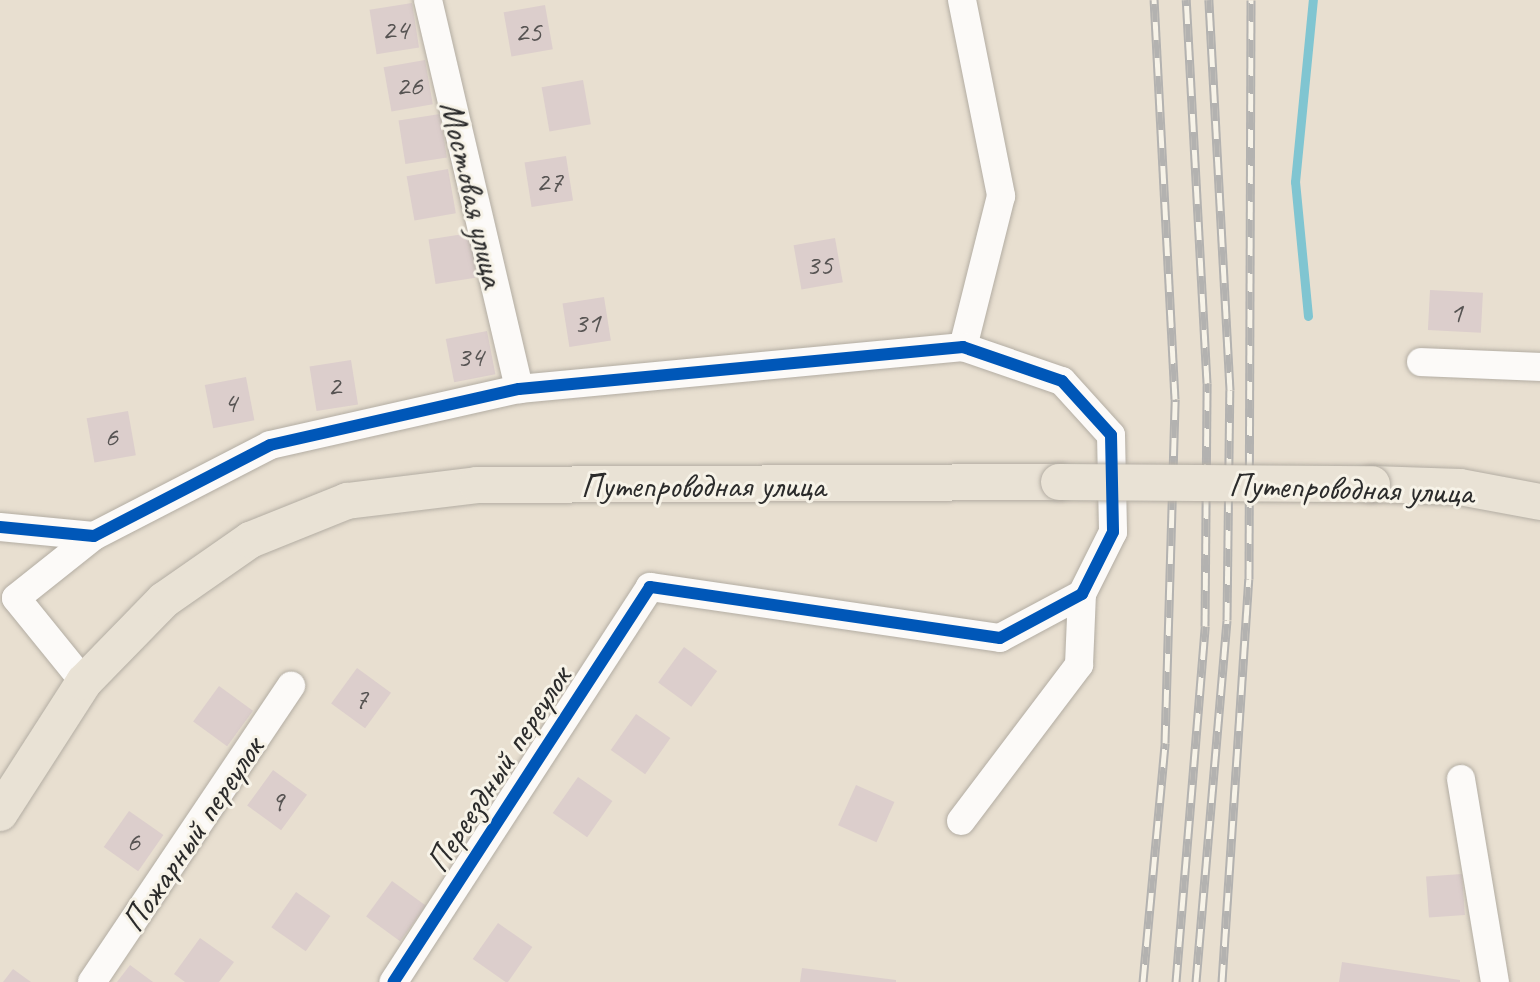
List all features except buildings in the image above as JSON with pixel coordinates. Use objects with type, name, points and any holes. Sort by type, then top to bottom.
[{"type":"main road","name":"Путепроводная улица","points":[[0,813],[84,682],[164,600],[250,540],[347,501],[477,485],[1059,482],[1460,487],[1540,502]]},
{"type":"street","name":"Мостовая улица","points":[[428,0],[519,389]]},
{"type":"street","points":[[962,0],[1001,196],[963,347]]},
{"type":"street","points":[[84,682],[16,598],[94,536],[270,445],[519,389],[963,347],[1062,381],[1111,435],[1113,532],[1082,594],[1079,665],[961,821]]},
{"type":"street","points":[[1421,362],[1540,367]]},
{"type":"street","points":[[0,527],[94,536]]},
{"type":"street","name":"Переездный переулок","points":[[393,982],[650,587],[1000,638],[1082,594]]},
{"type":"street","name":"Пожарный переулок","points":[[92,982],[291,686]]},
{"type":"street","points":[[1461,779],[1495,982]]},
{"type":"waterway","points":[[1308,316],[1295,182],[1313,0]]},
{"type":"railway","points":[[1143,982],[1165,743],[1175,399],[1154,0]]},
{"type":"railway","points":[[1176,982],[1205,626],[1207,383],[1186,0]]},
{"type":"railway","points":[[1196,982],[1227,620],[1230,390],[1209,0]]},
{"type":"railway","points":[[1222,982],[1249,579],[1251,0]]},
{"type":"cycle path","points":[[0,527],[94,536],[270,445],[519,389],[963,347],[1062,381],[1111,435],[1113,532],[1082,594],[1000,638],[650,587],[393,982]]}]
